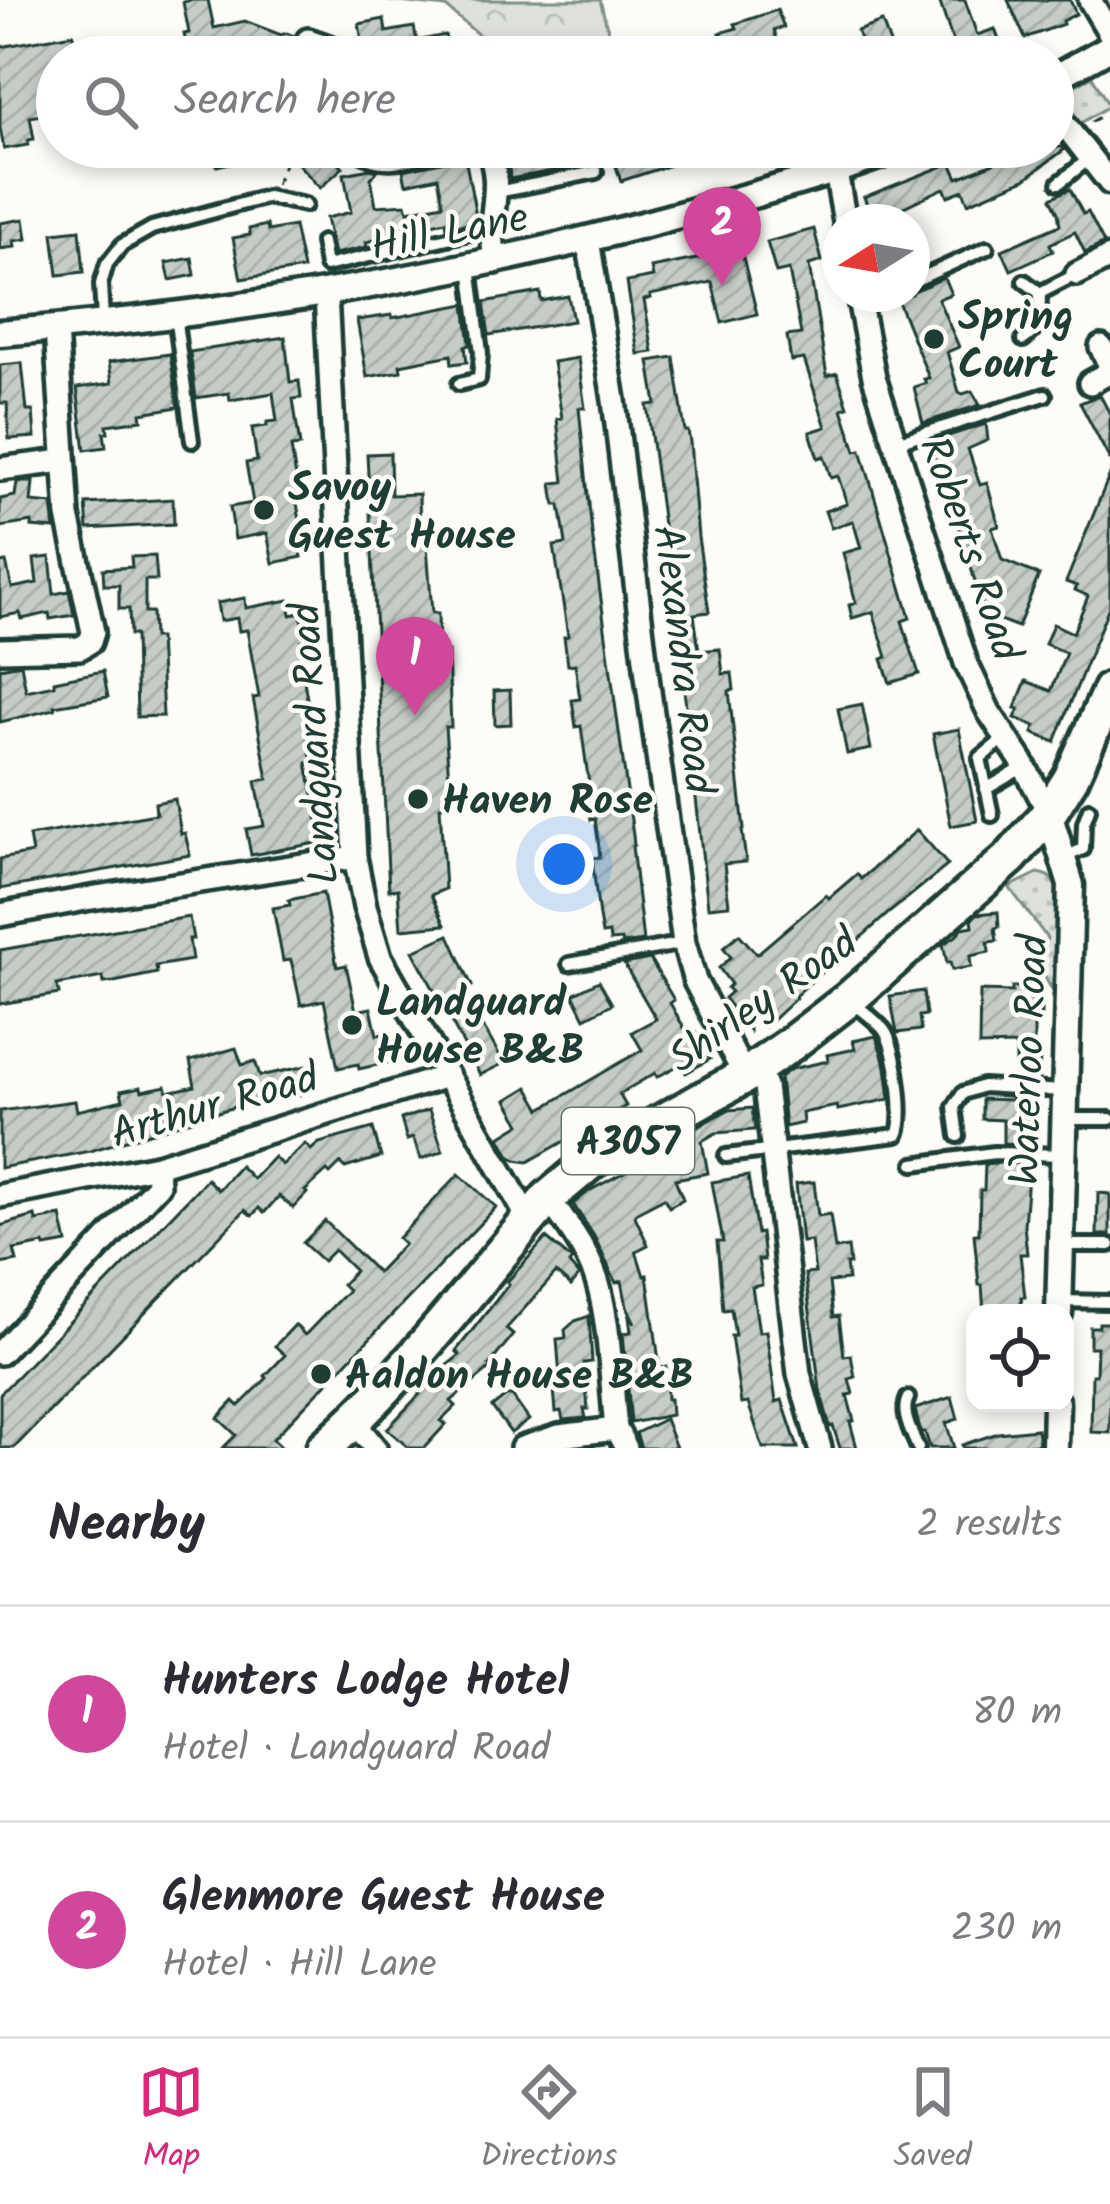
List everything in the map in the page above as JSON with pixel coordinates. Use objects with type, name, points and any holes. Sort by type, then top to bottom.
[{"type":"main road","name":"Shirley Road","points":[[325,1448],[365,1435],[400,1372],[573,1174],[752,1072],[849,999],[1011,857],[1049,813],[1080,762],[1103,722],[1110,690]]},
{"type":"street","points":[[1090,0],[1110,34]]},
{"type":"street","points":[[1074,67],[1110,47]]},
{"type":"street","points":[[1074,138],[1110,184]]},
{"type":"street","points":[[483,265],[497,192],[494,168]]},
{"type":"street","name":"Hill Lane","points":[[0,333],[326,294],[483,265],[847,168]]},
{"type":"street","points":[[836,172],[842,204]]},
{"type":"street","name":"Alexandra Road","points":[[588,240],[614,400],[683,943],[695,981],[764,1085],[799,1374],[820,1448]]},
{"type":"street","points":[[1078,274],[1110,257]]},
{"type":"street","name":"Landguard Road","points":[[326,294],[355,857],[364,907],[380,957],[503,1179],[578,1238],[594,1271],[621,1438]]},
{"type":"street","name":"Roberts Road","points":[[861,312],[874,377],[966,663],[1049,813]]},
{"type":"street","points":[[0,650],[70,650],[90,642],[93,632],[68,516],[56,328]]},
{"type":"street","points":[[0,469],[63,461]]},
{"type":"street","name":"Waterloo Road","points":[[1049,813],[1071,885],[1059,1304]]},
{"type":"street","points":[[0,915],[355,857]]},
{"type":"street","name":"Arthur Road","points":[[0,1196],[158,1166],[447,1076]]},
{"type":"street","points":[[0,1353],[158,1185],[158,1166]]},
{"type":"street","points":[[1055,1448],[1056,1412]]},
{"type":"street","points":[[522,1448],[559,1436],[621,1438]]},
{"type":"lane","points":[[1059,183],[1090,158]]},
{"type":"lane","points":[[497,192],[596,172]]},
{"type":"lane","points":[[103,324],[101,284],[107,264],[122,245],[152,228],[272,198],[305,205]]},
{"type":"lane","points":[[417,227],[421,245]]},
{"type":"lane","points":[[322,242],[326,266],[491,228]]},
{"type":"lane","points":[[930,274],[987,248]]},
{"type":"lane","points":[[458,384],[479,379],[483,265]]},
{"type":"lane","points":[[1040,293],[1078,274]]},
{"type":"lane","points":[[1024,281],[1040,293]]},
{"type":"lane","points":[[1023,340],[1036,331],[1040,293]]},
{"type":"lane","points":[[175,315],[192,440]]},
{"type":"lane","points":[[894,443],[1045,394]]},
{"type":"lane","points":[[992,815],[980,758],[1006,736]]},
{"type":"lane","points":[[986,789],[1024,767]]},
{"type":"lane","points":[[1064,858],[1083,849],[1089,808]]},
{"type":"lane","points":[[569,964],[683,943]]},
{"type":"lane","points":[[726,1156],[897,1135],[902,1109],[887,1033],[849,999]]},
{"type":"lane","points":[[958,1136],[954,1107],[963,1093],[983,1086],[1066,1091]]},
{"type":"lane","points":[[1065,1119],[1110,1119]]},
{"type":"lane","points":[[914,1164],[994,1153],[1064,1155]]},
{"type":"lane","points":[[1061,1245],[1110,1245]]},
{"type":"lane","points":[[1074,1306],[1110,1302]]},
{"type":"lane","points":[[908,1398],[905,1412],[918,1448]]},
{"type":"path","points":[[1074,131],[1110,111]]},
{"type":"path","points":[[272,198],[283,168]]},
{"type":"green space","points":[[381,0],[600,0],[610,36],[480,36],[446,7]]},
{"type":"green space","points":[[1092,76],[1109,106],[1079,124],[1074,115],[1074,86]]},
{"type":"green space","points":[[1038,873],[1051,878],[1057,891],[1058,934],[1051,988],[1041,964],[1047,938],[1009,887]]},
{"type":"building","points":[[208,0],[214,28],[245,21],[294,36],[184,36],[189,33],[183,2]]},
{"type":"building","points":[[939,0],[965,0],[977,35],[995,29],[998,36],[951,36]]},
{"type":"building","points":[[1008,0],[1070,0],[1076,14],[1063,24],[1024,36]]},
{"type":"building","points":[[777,10],[784,27],[774,30],[776,36],[721,36],[737,28],[735,24]]},
{"type":"building","points":[[384,19],[386,32],[414,27],[416,36],[361,36],[359,24]]},
{"type":"building","points":[[882,22],[887,36],[859,36],[857,31]]},
{"type":"building","points":[[36,41],[36,116],[30,117],[34,139],[28,145],[4,149],[0,128],[0,47]]},
{"type":"building","points":[[302,168],[342,168],[320,188]]},
{"type":"building","points":[[467,168],[477,221],[447,228],[446,221],[411,228],[412,233],[334,254],[326,218],[351,212],[344,174],[377,171],[371,178],[376,206],[406,204],[408,211],[443,204],[438,177],[406,184],[403,170]]},
{"type":"building","points":[[509,168],[568,168],[510,179]]},
{"type":"building","points":[[616,168],[661,168],[621,181]]},
{"type":"building","points":[[938,168],[953,168],[958,178],[982,168],[1040,168],[968,203],[963,190],[948,196],[944,188],[910,204],[867,204],[864,197]]},
{"type":"building","points":[[1070,189],[1104,243],[1085,253],[1075,232],[1050,244],[1053,251],[1011,270],[1002,250],[1060,225],[1051,198]]},
{"type":"building","points":[[24,219],[27,239],[0,249],[0,223]]},
{"type":"building","points":[[267,225],[268,231],[294,226],[303,269],[241,279],[233,238]]},
{"type":"building","points":[[814,229],[822,261],[809,265],[827,376],[837,373],[848,407],[842,409],[856,451],[861,450],[910,618],[902,621],[919,674],[890,683],[873,612],[852,618],[849,605],[856,603],[843,553],[861,548],[853,521],[831,528],[825,511],[847,504],[838,476],[831,478],[824,456],[818,458],[810,432],[826,427],[804,359],[791,361],[787,336],[801,334],[789,270],[776,273],[767,242]]},
{"type":"building","points":[[80,230],[84,272],[58,275],[53,233]]},
{"type":"building","points":[[740,245],[757,314],[722,323],[712,282],[650,295],[644,300],[653,352],[638,354],[627,282],[653,277],[651,268]]},
{"type":"building","points":[[192,258],[195,275],[170,280],[166,263]]},
{"type":"building","points":[[944,278],[951,294],[938,299],[959,347],[947,352],[959,392],[972,391],[980,405],[923,423],[914,387],[929,378],[902,312],[930,312],[930,284]]},
{"type":"building","points":[[540,292],[541,301],[568,296],[573,321],[489,335],[484,302]]},
{"type":"building","points":[[465,304],[467,362],[452,364],[451,355],[367,377],[357,320]]},
{"type":"building","points":[[285,337],[290,382],[299,381],[301,398],[293,399],[300,446],[291,447],[302,557],[273,563],[267,533],[235,539],[230,507],[253,503],[246,463],[257,461],[252,428],[277,421],[273,393],[230,400],[229,393],[196,398],[190,352]]},
{"type":"building","points":[[170,354],[178,407],[141,413],[142,420],[107,425],[106,447],[85,450],[77,388],[112,383],[109,362]]},
{"type":"building","points":[[674,357],[690,442],[709,612],[694,614],[699,651],[720,649],[723,674],[732,673],[734,690],[729,691],[744,829],[746,862],[724,864],[729,905],[708,907],[647,405],[656,404],[649,361]]},
{"type":"building","points":[[578,358],[592,533],[643,941],[622,944],[621,940],[610,941],[609,933],[602,934],[599,917],[592,858],[600,857],[598,840],[595,819],[591,820],[581,726],[576,727],[572,700],[580,699],[575,664],[568,665],[554,546],[566,544],[552,483],[564,482],[557,419],[562,418],[553,362]]},
{"type":"building","points":[[22,363],[35,437],[9,439],[7,403],[0,403],[0,365]]},
{"type":"building","points":[[1100,395],[1110,414],[1110,460],[1080,403]]},
{"type":"building","points":[[986,424],[988,440],[968,449],[980,485],[987,483],[999,526],[992,528],[1002,560],[1039,575],[1018,627],[984,614],[929,442]]},
{"type":"building","points":[[390,453],[391,495],[419,494],[432,613],[438,613],[439,652],[448,652],[451,727],[445,727],[451,805],[440,806],[445,889],[431,895],[445,925],[401,929],[398,889],[389,890],[367,454]]},
{"type":"building","points":[[1110,474],[1110,604],[1055,742],[1033,733],[1035,726],[1015,718],[1019,709],[1015,708],[1026,681],[1051,691],[1066,653],[1045,644],[1053,624],[1073,633],[1088,596],[1066,582]]},
{"type":"building","points":[[17,482],[33,482],[31,502],[52,504],[55,529],[32,527],[32,522],[0,527],[0,499],[15,496]]},
{"type":"building","points":[[173,499],[174,524],[88,529],[86,504]]},
{"type":"building","points":[[155,556],[157,580],[145,580],[145,612],[152,612],[153,638],[159,638],[163,716],[137,717],[135,635],[130,635],[129,609],[119,609],[119,585],[104,585],[103,569],[132,567],[131,557]]},
{"type":"building","points":[[50,557],[54,594],[69,591],[74,615],[0,617],[0,563],[6,562],[12,588],[37,583],[34,559]]},
{"type":"building","points":[[245,598],[246,608],[289,600],[291,615],[301,613],[311,722],[305,723],[312,762],[307,763],[322,842],[251,855],[246,829],[264,826],[256,781],[268,779],[253,698],[259,697],[247,630],[239,631],[237,618],[220,621],[217,603]]},
{"type":"building","points":[[21,664],[26,691],[103,671],[108,697],[0,722],[0,668]]},
{"type":"building","points":[[510,690],[511,724],[495,725],[494,691]]},
{"type":"building","points":[[862,704],[871,749],[847,754],[838,709]]},
{"type":"building","points":[[959,729],[977,821],[951,826],[933,734]]},
{"type":"building","points":[[175,799],[190,855],[0,889],[0,859],[32,853],[29,836],[156,814],[155,803]]},
{"type":"building","points":[[917,830],[948,865],[766,1026],[763,1011],[748,1013],[749,1030],[724,998],[731,984],[719,968],[731,957],[723,947],[739,934],[757,954],[826,895],[829,898],[857,874],[861,879]]},
{"type":"building","points":[[323,893],[337,967],[346,965],[356,1011],[371,1008],[377,1035],[384,1034],[390,1062],[338,1068],[324,1000],[301,1005],[291,960],[283,961],[273,908]]},
{"type":"building","points":[[998,912],[997,941],[988,942],[989,952],[970,956],[971,967],[952,970],[943,944],[962,928],[973,926],[977,914]]},
{"type":"building","points":[[189,917],[192,960],[156,966],[157,973],[114,982],[104,983],[103,977],[57,985],[59,994],[0,1004],[0,950]]},
{"type":"building","points":[[449,935],[472,986],[462,990],[504,1063],[480,1075],[413,951]]},
{"type":"building","points":[[650,959],[689,1037],[696,1033],[710,1059],[686,1073],[681,1064],[657,1077],[655,1073],[619,1094],[626,1106],[528,1162],[510,1156],[500,1137],[521,1124],[507,1100],[528,1087],[541,1109],[642,1050],[632,1032],[656,1019],[624,964]]},
{"type":"building","points":[[599,981],[612,1004],[585,1018],[573,994]]},
{"type":"building","points":[[1012,987],[1041,987],[1041,1014],[1034,1014],[1039,1080],[1016,1078],[1016,1045],[979,1046],[980,991],[1012,992]]},
{"type":"building","points":[[923,991],[926,1015],[919,1016],[921,1030],[897,1033],[890,996]]},
{"type":"building","points":[[876,1036],[890,1099],[802,1113],[803,1123],[785,1127],[780,1077],[791,1069],[828,1061],[827,1055],[855,1049],[853,1041]]},
{"type":"building","points":[[236,1048],[242,1065],[255,1061],[260,1076],[311,1065],[308,1093],[256,1105],[254,1101],[90,1151],[0,1168],[0,1111],[75,1101],[77,1111],[123,1100],[121,1091],[166,1086],[168,1092],[195,1086],[190,1061]]},
{"type":"building","points":[[982,1099],[1030,1099],[1028,1144],[1003,1143],[1003,1120],[982,1119]]},
{"type":"building","points":[[752,1108],[755,1130],[716,1133],[702,1141],[708,1173],[675,1179],[683,1199],[669,1207],[664,1198],[635,1216],[648,1245],[636,1251],[647,1275],[671,1415],[631,1423],[623,1333],[631,1332],[629,1317],[635,1323],[622,1281],[616,1283],[573,1204],[694,1135],[691,1130],[728,1110]]},
{"type":"building","points":[[429,1110],[443,1151],[421,1159],[413,1138],[407,1140],[401,1119]]},
{"type":"building","points":[[373,1128],[381,1157],[345,1168],[341,1163],[330,1174],[327,1171],[293,1208],[279,1196],[264,1213],[259,1208],[252,1216],[245,1210],[14,1448],[0,1448],[0,1394],[207,1179],[218,1190],[240,1166],[253,1179],[274,1157],[282,1165],[305,1144],[311,1150],[319,1143]]},
{"type":"building","points":[[985,1164],[1029,1164],[1024,1225],[1027,1254],[1020,1254],[1022,1304],[983,1304],[974,1234],[979,1234]]},
{"type":"building","points":[[459,1174],[496,1207],[273,1439],[282,1448],[223,1448],[236,1435],[218,1418],[234,1401],[239,1406],[267,1378],[285,1355],[275,1346],[295,1325],[305,1335],[348,1290],[342,1284],[355,1271],[334,1250],[323,1261],[303,1243],[325,1221],[377,1272],[404,1244],[398,1238]]},
{"type":"building","points":[[748,1176],[764,1260],[758,1260],[762,1285],[752,1287],[759,1332],[766,1331],[776,1402],[782,1400],[798,1448],[763,1448],[748,1403],[741,1404],[731,1309],[723,1310],[717,1242],[723,1242],[712,1182]]},
{"type":"building","points":[[814,1182],[818,1216],[830,1214],[835,1249],[848,1247],[848,1280],[829,1282],[833,1317],[839,1316],[844,1356],[851,1355],[855,1377],[849,1379],[853,1394],[847,1395],[857,1448],[840,1448],[820,1390],[805,1274],[815,1273],[811,1241],[802,1242],[796,1184]]},
{"type":"building","points":[[1098,1193],[1110,1194],[1110,1235],[1097,1235]]},
{"type":"building","points":[[35,1216],[36,1221],[61,1216],[67,1243],[14,1250],[17,1261],[0,1264],[0,1226]]},
{"type":"building","points":[[546,1238],[572,1260],[569,1264],[579,1276],[571,1286],[556,1273],[506,1329],[513,1335],[489,1365],[492,1367],[451,1401],[456,1406],[441,1421],[446,1424],[424,1448],[409,1448],[387,1429],[435,1375],[460,1355],[456,1351]]},
{"type":"building","points":[[589,1316],[592,1362],[584,1363],[586,1418],[563,1420],[561,1411],[556,1412],[553,1378],[560,1378],[557,1339],[566,1338],[565,1330]]},
{"type":"building","points":[[1099,1323],[1110,1323],[1110,1433],[1091,1432],[1097,1347],[1090,1347],[1090,1327],[1099,1327]]},
{"type":"building","points":[[512,1396],[529,1420],[511,1433],[492,1407]]},
{"type":"building","points":[[952,1397],[958,1419],[946,1423],[954,1448],[930,1448],[915,1409]]},
{"type":"building","points":[[665,1419],[676,1448],[641,1448],[636,1433]]},
{"type":"building","points":[[1037,1429],[1039,1444],[1025,1448],[962,1445],[998,1433]]},
{"type":"place","name":"Glenmore Guest House","points":[[722,286]]},
{"type":"place","name":"Spring Court","points":[[934,339]]},
{"type":"place","name":"Savoy Guest House","points":[[264,510]]},
{"type":"place","name":"Hunters Lodge Hotel","points":[[415,716]]},
{"type":"place","name":"Haven Rose","points":[[418,799]]},
{"type":"place","name":"Landguard House B&B","points":[[352,1025]]},
{"type":"place","name":"Aaldon House B&B","points":[[321,1374]]}]
